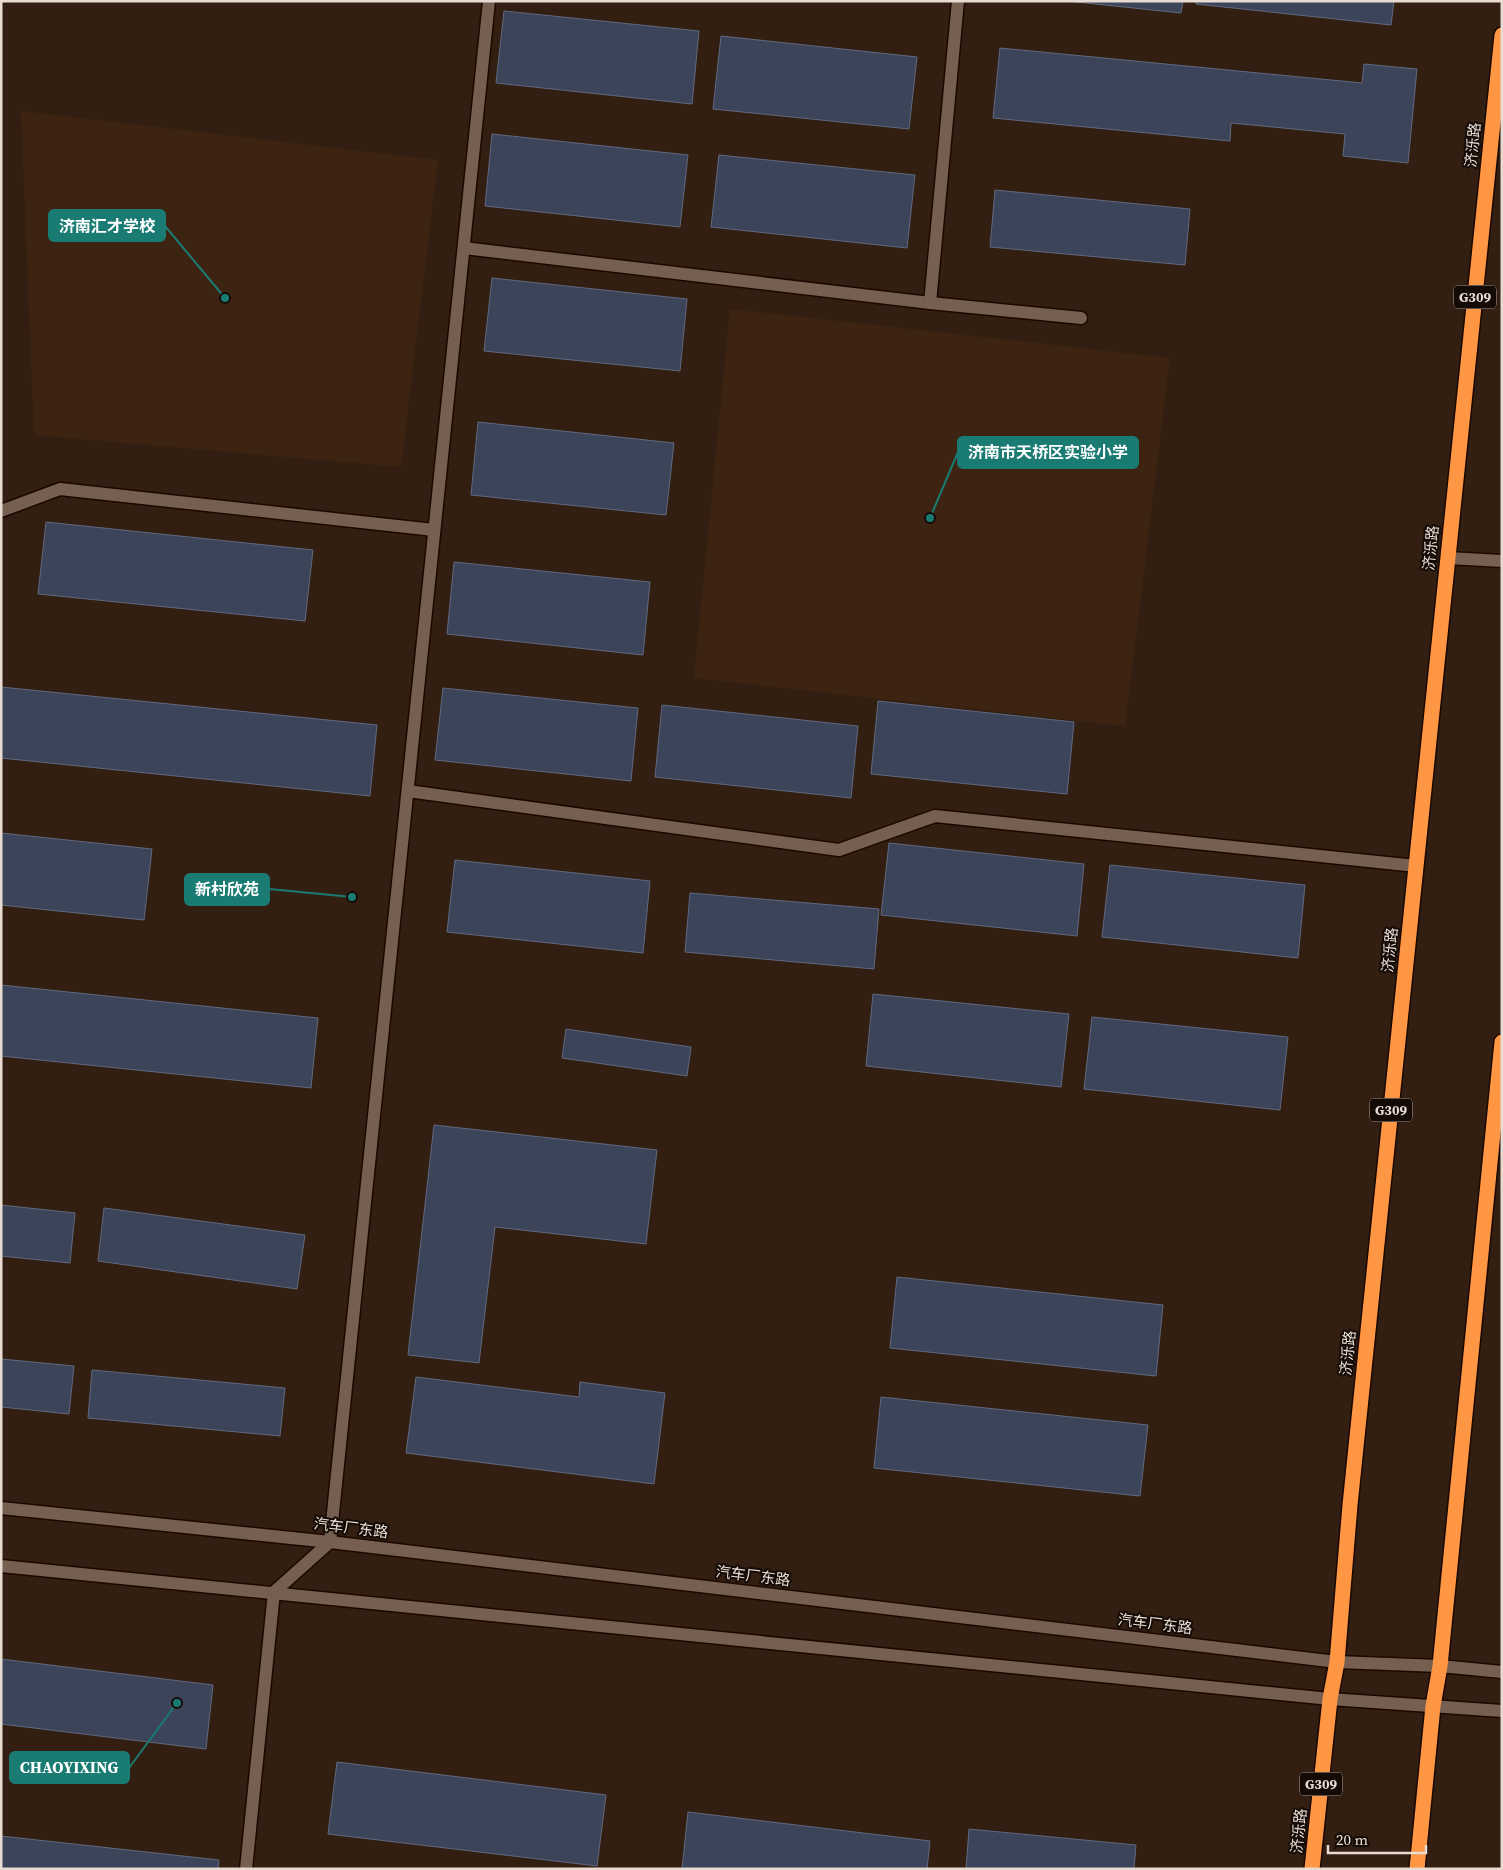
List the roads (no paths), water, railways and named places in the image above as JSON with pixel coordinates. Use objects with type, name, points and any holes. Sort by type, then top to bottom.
[{"type":"highway","name":"济泺路","points":[[1312,1869],[1330,1699],[1337,1662],[1350,1505],[1502,35]]},
{"type":"highway","points":[[1417,1869],[1433,1706],[1440,1666],[1502,1042]]},
{"type":"street","points":[[246,1869],[274,1592],[330,1542],[489,1]]},
{"type":"street","points":[[930,303],[958,1]]},
{"type":"street","points":[[464,248],[930,303],[1082,318]]},
{"type":"street","points":[[1,510],[60,489],[434,530]]},
{"type":"street","points":[[1448,558],[1502,561]]},
{"type":"street","points":[[408,791],[838,850],[936,816],[1416,866]]},
{"type":"street","name":"汽车厂东路","points":[[1,1508],[330,1542],[1337,1662],[1440,1666],[1502,1672]]},
{"type":"street","points":[[1,1566],[1330,1699],[1502,1711]]},
{"type":"place","name":"济南汇才学校","points":[[225,298]]},
{"type":"place","name":"济南市天桥区实验小学","points":[[930,518]]},
{"type":"place","name":"新村欣苑","points":[[352,897]]},
{"type":"place","name":"CHAOYIXING","points":[[177,1703]]}]
